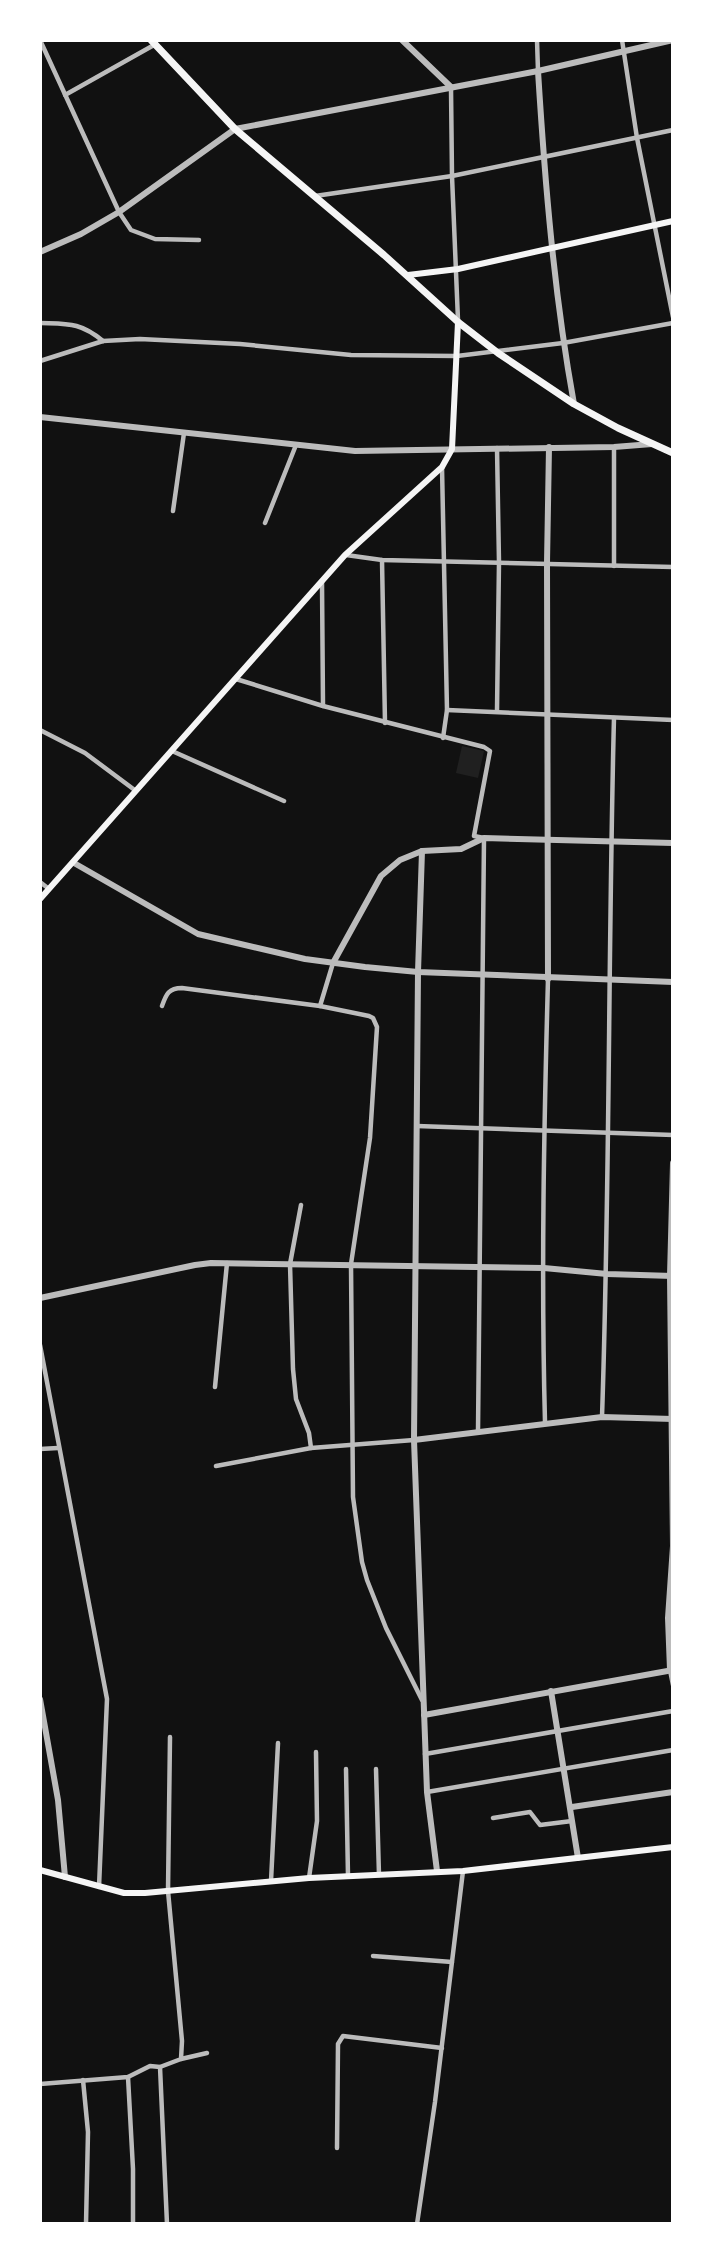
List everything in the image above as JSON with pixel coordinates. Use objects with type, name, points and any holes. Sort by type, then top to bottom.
[{"type":"main road","points":[[152,43],[235,129],[408,275],[458,322],[498,353],[574,404],[673,453]]},
{"type":"main road","points":[[408,275],[457,269],[673,221]]},
{"type":"main road","points":[[40,900],[345,555],[442,467],[452,449],[458,322]]},
{"type":"main road","points":[[40,1870],[124,1893],[309,1878],[463,1871],[673,1847]]},
{"type":"street","points":[[40,40],[119,212],[131,230],[155,239],[199,240]]},
{"type":"street","points":[[402,40],[451,87],[458,322]]},
{"type":"street","points":[[537,40],[551,248],[574,404]]},
{"type":"street","points":[[622,40],[637,138],[673,317]]},
{"type":"street","points":[[40,252],[81,234],[119,212],[235,129],[538,71],[673,40]]},
{"type":"street","points":[[65,95],[152,43]]},
{"type":"street","points":[[314,197],[452,176],[673,130]]},
{"type":"street","points":[[40,323],[70,324],[88,328],[103,341]]},
{"type":"street","points":[[40,361],[103,341],[140,339],[240,344],[351,355],[457,356],[498,353],[673,323]]},
{"type":"street","points":[[40,417],[355,450],[614,447],[652,444]]},
{"type":"street","points":[[173,511],[184,433]]},
{"type":"street","points":[[265,523],[296,445]]},
{"type":"street","points":[[496,447],[499,562],[497,710]]},
{"type":"street","points":[[545,1422],[544,1131],[548,979],[549,447]]},
{"type":"street","points":[[614,447],[614,566]]},
{"type":"street","points":[[442,467],[447,710],[443,737]]},
{"type":"street","points":[[345,555],[382,560],[673,567]]},
{"type":"street","points":[[382,560],[385,723]]},
{"type":"street","points":[[322,582],[323,706]]},
{"type":"street","points":[[236,679],[323,706],[484,747],[490,751],[474,835],[484,838],[673,843]]},
{"type":"street","points":[[447,710],[497,710],[673,720]]},
{"type":"street","points":[[602,1417],[607,1274],[610,842],[614,718]]},
{"type":"street","points":[[40,730],[92,757],[136,791]]},
{"type":"street","points":[[171,751],[284,801]]},
{"type":"street","points":[[320,1006],[333,963],[381,876],[407,855],[422,851],[461,849],[484,838]]},
{"type":"street","points":[[478,1431],[484,838]]},
{"type":"street","points":[[422,851],[418,972],[414,1440],[427,1792],[437,1871]]},
{"type":"street","points":[[74,863],[198,934],[240,946],[333,963],[418,972],[673,982]]},
{"type":"street","points":[[40,882],[49,889]]},
{"type":"street","points":[[162,1006],[167,993],[176,988],[320,1006],[369,1016],[377,1027],[370,1138],[351,1264],[351,1446],[355,1524],[362,1562],[386,1628],[424,1703]]},
{"type":"street","points":[[416,1126],[673,1135]]},
{"type":"street","points":[[673,1163],[673,1546],[668,1618],[673,1685]]},
{"type":"street","points":[[300,1205],[290,1264],[296,1399],[309,1433],[311,1448]]},
{"type":"street","points":[[40,1298],[195,1265],[227,1263],[544,1268],[671,1276]]},
{"type":"street","points":[[215,1387],[227,1263]]},
{"type":"street","points":[[40,1345],[107,1699],[99,1887]]},
{"type":"street","points":[[216,1466],[311,1448],[414,1440],[545,1422],[602,1417],[671,1419]]},
{"type":"street","points":[[40,1449],[58,1448]]},
{"type":"street","points":[[424,1715],[671,1670]]},
{"type":"street","points":[[551,1691],[572,1807],[578,1858]]},
{"type":"street","points":[[40,1699],[58,1800],[65,1877]]},
{"type":"street","points":[[425,1754],[673,1711]]},
{"type":"street","points":[[170,1737],[167,1891],[182,2040],[181,2059]]},
{"type":"street","points":[[271,1881],[278,1744]]},
{"type":"street","points":[[427,1792],[673,1750]]},
{"type":"street","points":[[309,1878],[317,1821],[316,1752]]},
{"type":"street","points":[[346,1769],[348,1877]]},
{"type":"street","points":[[376,1769],[379,1875]]},
{"type":"street","points":[[572,1807],[673,1792]]},
{"type":"street","points":[[492,1818],[530,1812],[540,1825],[572,1821]]},
{"type":"street","points":[[416,2224],[442,2048],[463,1871]]},
{"type":"street","points":[[373,1956],[452,1962]]},
{"type":"street","points":[[337,2148],[338,2043],[342,2036],[442,2048]]},
{"type":"street","points":[[40,2084],[128,2077],[150,2066],[160,2067],[207,2053]]},
{"type":"street","points":[[160,2067],[167,2224]]},
{"type":"street","points":[[128,2077],[133,2224]]},
{"type":"street","points":[[83,2080],[88,2132],[86,2224]]},
{"type":"shaded area","points":[[462,746],[484,751],[478,778],[456,773]]}]
